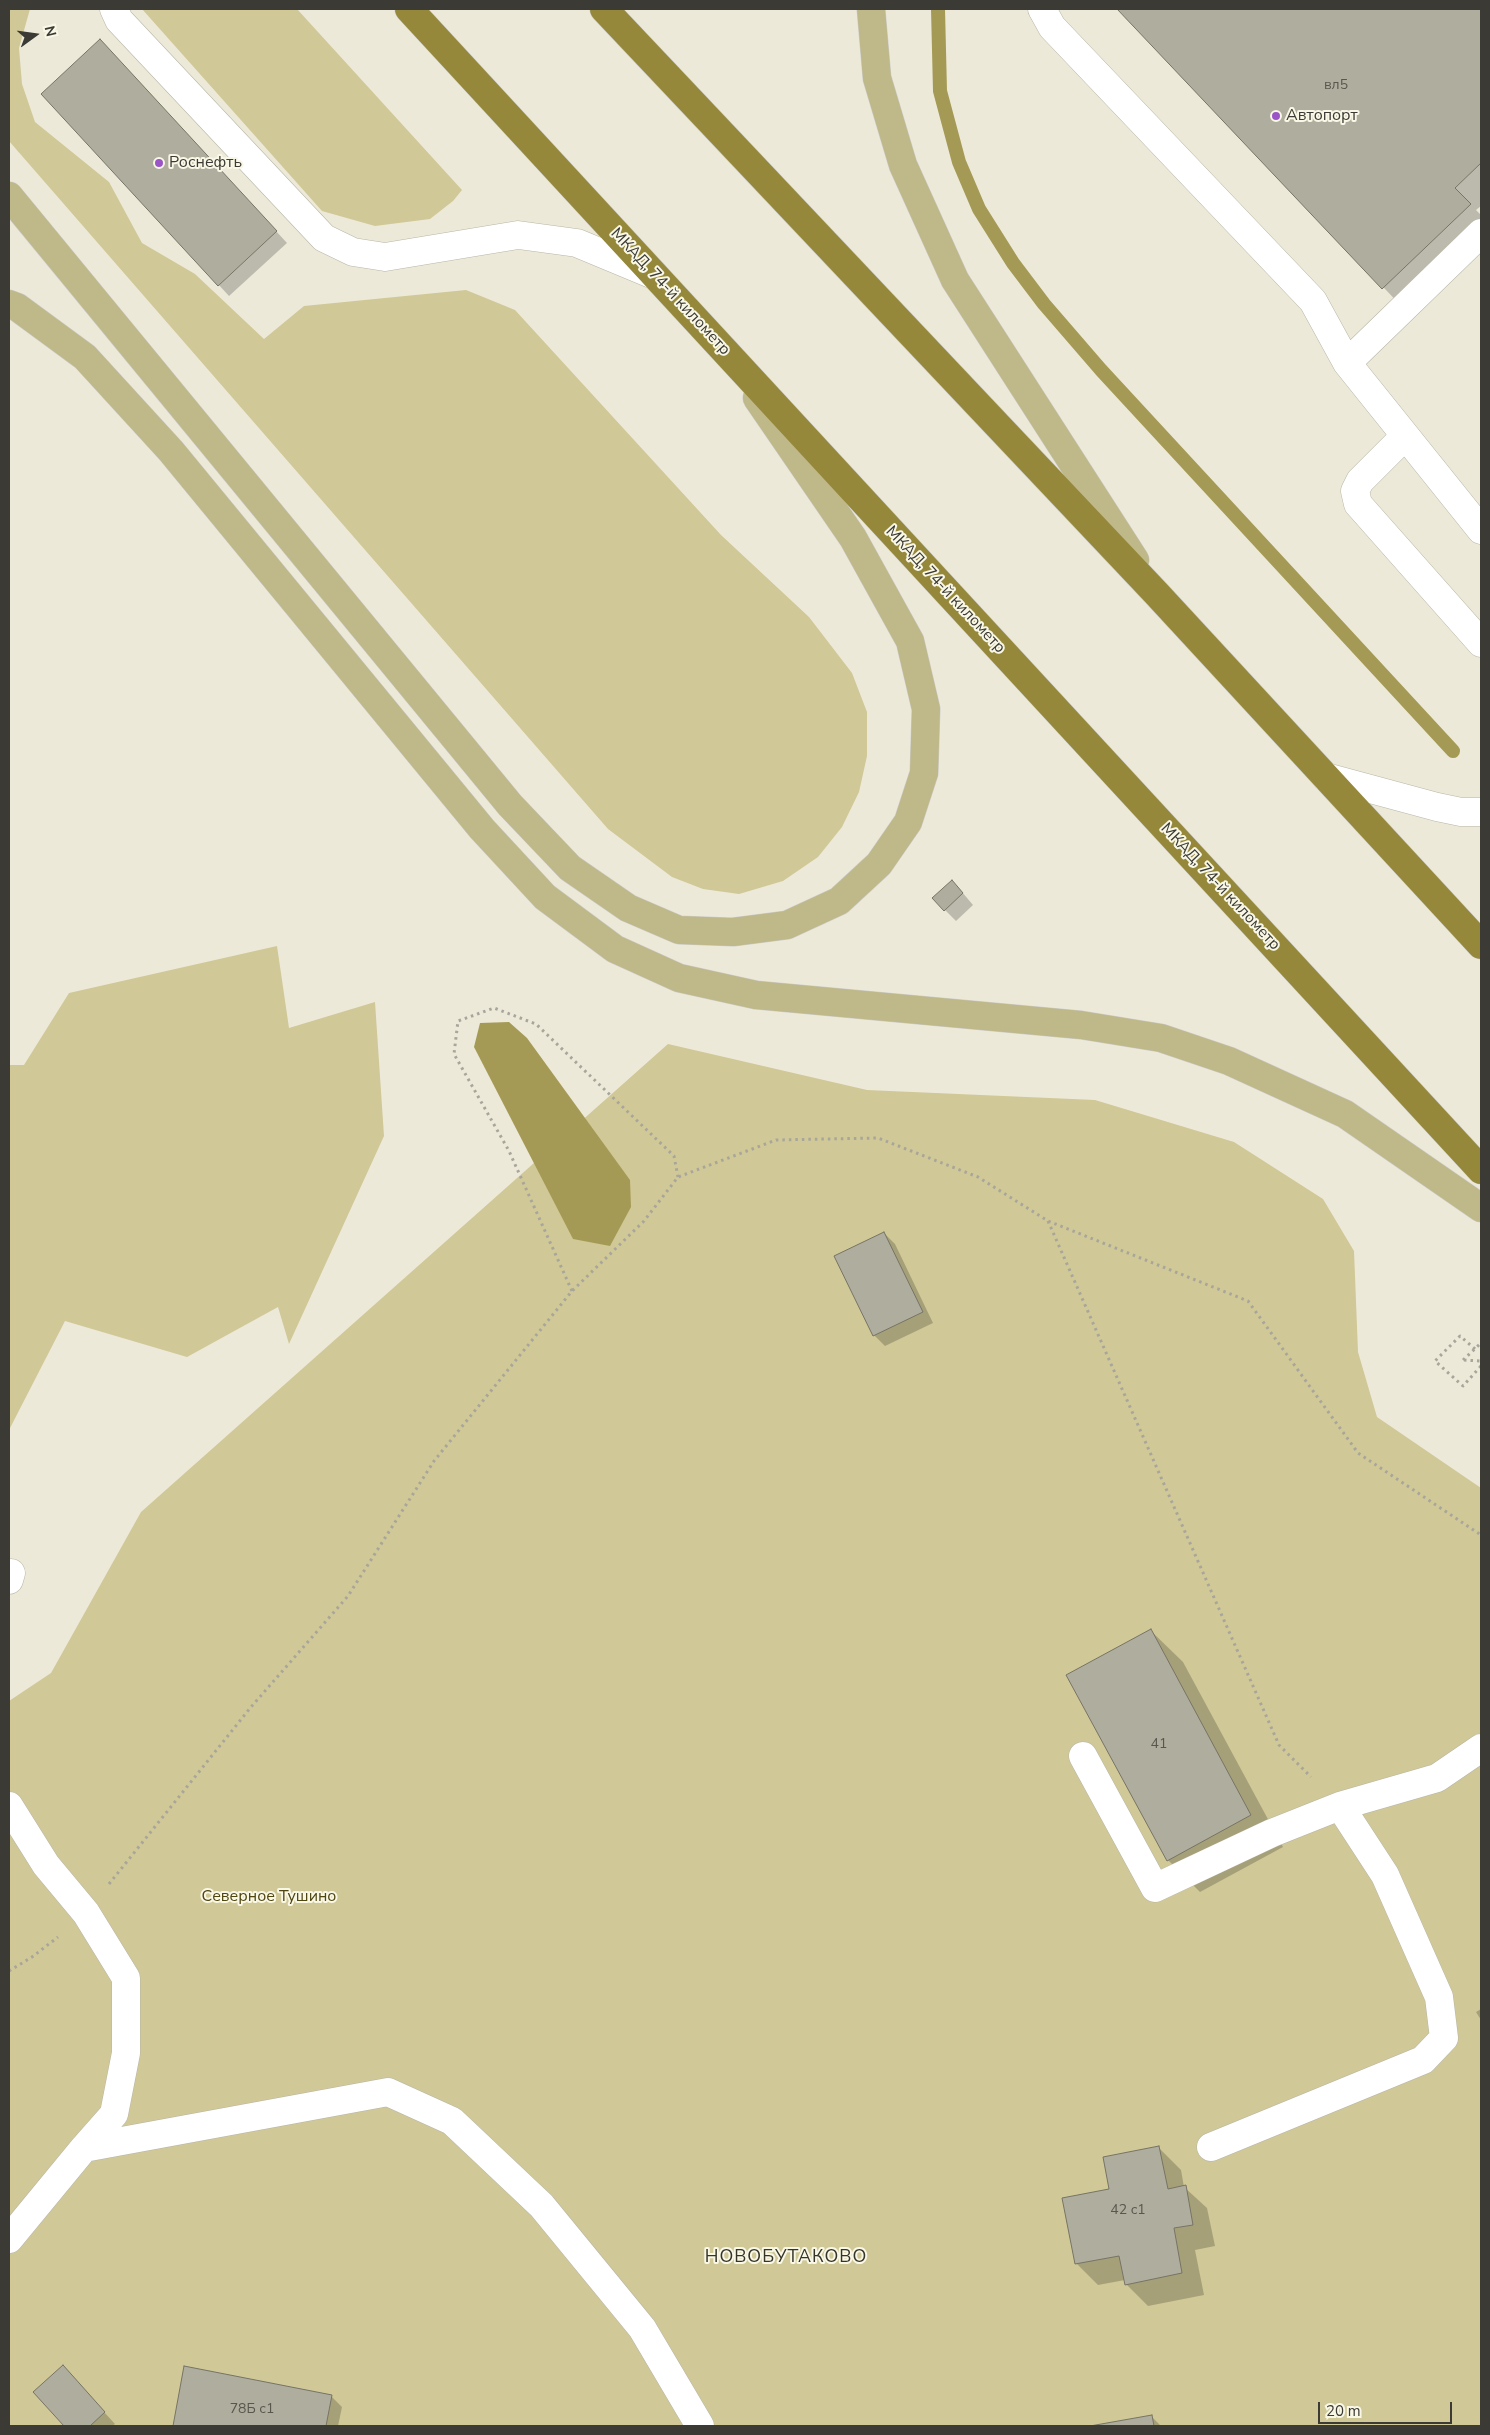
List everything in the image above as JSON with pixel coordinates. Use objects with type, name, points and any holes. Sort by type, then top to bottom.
[{"type":"highway","name":"МКАД, 74-й километр","points":[[409,9],[1481,1170]]},
{"type":"highway","points":[[604,9],[1156,592],[1481,945]]},
{"type":"main road","points":[[870,9],[878,78],[903,165],[955,280],[1041,417],[1156,592]]},
{"type":"main road","points":[[9,196],[510,805],[570,868],[628,908],[680,930],[733,932],[787,926],[839,901],[879,864],[908,822],[924,773],[926,709],[910,641],[853,538],[725,352]]},
{"type":"main road","points":[[9,304],[17,307],[85,357],[171,450],[482,829],[545,897],[615,949],[679,978],[756,995],[1081,1025],[1161,1038],[1229,1062],[1345,1114],[1481,1208]]},
{"type":"lane","points":[[114,9],[119,20],[324,238],[354,252],[385,258],[518,235],[577,243],[654,275]]},
{"type":"lane","points":[[1042,9],[1052,28],[1313,301],[1347,363],[1481,530]]},
{"type":"lane","points":[[1347,363],[1481,233]]},
{"type":"lane","points":[[1406,436],[1360,481],[1356,491],[1358,504],[1481,644]]},
{"type":"lane","points":[[1326,777],[1437,807],[1461,812],[1481,812]]},
{"type":"lane","points":[[1083,1756],[1156,1888],[1272,1833],[1340,1806],[1437,1778],[1481,1748]]},
{"type":"lane","points":[[9,1806],[46,1865],[86,1913],[126,1978],[126,2053],[114,2114],[9,2240]]},
{"type":"lane","points":[[1211,2147],[1423,2060],[1444,2038],[1439,1997],[1385,1875],[1340,1806]]},
{"type":"lane","points":[[84,2148],[388,2092],[452,2120],[542,2206],[642,2328],[700,2426]]},
{"type":"path","points":[[572,1291],[509,1152],[454,1054],[458,1021],[494,1008],[536,1024],[674,1156],[678,1177]]},
{"type":"path","points":[[9,1971],[32,1957],[86,1913],[251,1707],[348,1596],[434,1461],[572,1291],[644,1221],[678,1177],[776,1140],[878,1138],[978,1177],[1048,1221],[1248,1301],[1358,1453],[1481,1535]]},
{"type":"path","points":[[1048,1221],[1279,1745],[1340,1806]]},
{"type":"path","points":[[1475,1348],[1460,1336],[1435,1362],[1463,1386],[1481,1366]]},
{"type":"path","points":[[1481,1343],[1463,1360],[1481,1361]]},
{"type":"green space","points":[[9,9],[30,9],[19,48],[22,84],[35,122],[109,182],[142,243],[195,274],[264,339],[304,306],[466,290],[515,310],[721,535],[809,617],[852,673],[867,712],[867,756],[859,792],[842,827],[818,857],[783,881],[739,894],[703,889],[672,877],[608,829],[9,141]]},
{"type":"green space","points":[[142,9],[297,9],[462,190],[453,201],[430,219],[375,226],[322,211]]},
{"type":"green space","points":[[277,946],[289,1028],[375,1002],[384,1136],[289,1344],[278,1307],[187,1357],[65,1321],[9,1430],[9,1065],[24,1065],[69,993]]},
{"type":"green space","name":"Северное Тушино","points":[[668,1044],[867,1090],[1095,1100],[1234,1142],[1323,1199],[1354,1251],[1358,1352],[1377,1417],[1481,1488],[1481,2426],[9,2426],[9,1701],[51,1673],[141,1512]]},
{"type":"shaded area","points":[[509,1022],[527,1038],[630,1180],[631,1207],[610,1246],[573,1239],[474,1047],[480,1023]]},
{"type":"building","points":[[1117,9],[1481,9],[1481,163],[1455,188],[1471,204],[1382,289]]},
{"type":"building","name":"Роснефть","points":[[100,39],[277,231],[218,286],[41,94]]},
{"type":"building","points":[[952,880],[963,893],[944,911],[932,898]]},
{"type":"building","points":[[884,1232],[923,1312],[873,1336],[834,1256]]},
{"type":"building","points":[[1151,1629],[1251,1815],[1167,1861],[1066,1675]]},
{"type":"building","points":[[1159,2146],[1168,2189],[1186,2185],[1193,2225],[1174,2228],[1182,2273],[1125,2285],[1119,2256],[1075,2264],[1062,2198],[1109,2189],[1103,2157]]},
{"type":"building","points":[[63,2365],[105,2412],[90,2426],[64,2426],[33,2392]]},
{"type":"building","points":[[184,2366],[332,2395],[326,2426],[173,2426]]},
{"type":"building","points":[[1152,2415],[1154,2426],[1090,2426]]},
{"type":"waterway","points":[[938,9],[940,91],[959,162],[979,209],[1013,263],[1044,304],[1101,370],[1453,751]]},
{"type":"place","name":"Автопорт","points":[[1276,116]]},
{"type":"place","name":"Роснефть","points":[[159,163]]},
{"type":"district","name":"НОВОБУТАКОВО","points":[[786,2258]]}]
